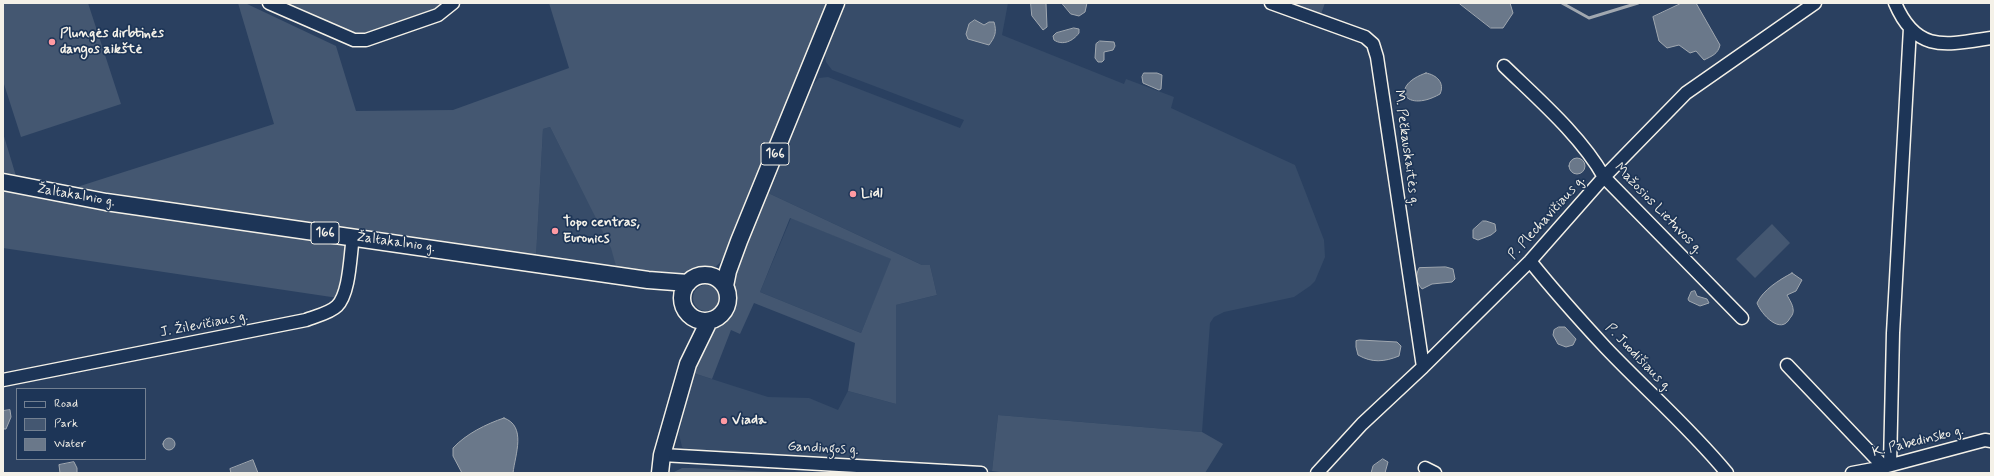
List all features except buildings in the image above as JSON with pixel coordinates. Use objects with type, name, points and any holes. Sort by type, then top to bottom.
[{"type":"main road","name":"166","points":[[709,321],[723,313],[727,306],[728,298],[725,286],[728,271],[836,3]]},
{"type":"main road","name":"Žaltakalnio g.","points":[[3,182],[106,202],[648,280],[688,283]]},
{"type":"main road","name":"166","points":[[688,283],[697,277],[711,276],[739,241]]},
{"type":"main road","points":[[711,276],[721,281],[725,286]]},
{"type":"main road","name":"Žaltakalnio g.","points":[[648,280],[682,298]]},
{"type":"main road","points":[[688,283],[682,298],[684,308],[690,316],[696,319],[709,321],[688,364]]},
{"type":"main road","points":[[660,473],[662,455],[688,364],[692,333],[690,316]]},
{"type":"street","points":[[269,3],[354,40],[366,40],[438,15],[453,3]]},
{"type":"street","name":"M. Pečkauskaitės g.","points":[[1271,3],[1365,37],[1373,44],[1377,57],[1423,367]]},
{"type":"street","name":"P. Plechavičiaus g.","points":[[1317,473],[1362,424],[1423,367],[1530,261],[1604,178],[1686,93],[1815,3]]},
{"type":"street","points":[[1894,3],[1900,16],[1910,28],[1918,36],[1933,42],[1944,44],[1991,38]]},
{"type":"street","points":[[1887,466],[1910,28]]},
{"type":"street","name":"Mažosios Lietuvos g.","points":[[1504,66],[1562,124],[1597,163],[1604,178],[1742,318]]},
{"type":"street","name":"J. Žilevičiaus g.","points":[[3,380],[306,320],[324,313],[337,306],[344,294],[353,237]]},
{"type":"street","name":"P. Juodišiaus g.","points":[[1530,261],[1548,284],[1606,348],[1700,443],[1727,473]]},
{"type":"street","points":[[1787,365],[1887,466]]},
{"type":"street","name":"K. Pabedinsko g.","points":[[1852,473],[1887,466],[1985,440],[1991,441]]},
{"type":"street","name":"Gandingos g.","points":[[662,455],[981,473]]},
{"type":"shaded area","points":[[846,3],[1008,3],[1002,35],[1124,84],[1126,79],[1174,97],[1171,108],[1295,165],[1324,240],[1325,257],[1315,281],[1294,297],[1224,312],[1214,317],[1210,323],[1202,432],[998,415],[992,471],[945,466],[688,450],[682,447],[679,434],[693,373],[768,397],[809,398],[838,410],[848,391],[896,404],[896,305],[937,295],[930,265],[922,265],[766,192],[811,87],[819,78],[828,77],[960,128],[964,120],[832,70],[826,62],[825,54]]},
{"type":"shaded area","points":[[550,127],[612,248],[617,270],[536,257],[543,129]]},
{"type":"shaded area","points":[[791,218],[892,259],[861,333],[760,292]]},
{"type":"green space","name":"Plungės dirbtinės dangos aikštė","points":[[3,3],[88,3],[121,104],[21,137],[3,81]]},
{"type":"green space","points":[[238,3],[245,3],[336,46],[356,111],[453,110],[569,68],[549,3],[829,3],[734,241],[716,267],[687,277],[617,270],[611,248],[550,127],[543,129],[536,257],[265,219],[77,187],[274,124]]},
{"type":"green space","points":[[285,3],[441,3],[431,12],[361,37]]},
{"type":"green space","points":[[1287,3],[1325,3],[1321,14]]},
{"type":"green space","points":[[3,133],[16,176],[3,172]]},
{"type":"green space","points":[[3,189],[345,244],[338,298],[3,248]]},
{"type":"green space","points":[[766,192],[922,265],[930,265],[937,295],[896,305],[896,404],[848,391],[855,343],[754,303],[740,334],[731,330],[712,379],[693,373],[703,339],[714,325],[732,312],[734,301],[731,283]],"holes":[[[790,218],[891,259],[861,333],[760,292]]]},
{"type":"green space","points":[[1772,224],[1790,243],[1755,278],[1736,259]]},
{"type":"green space","points":[[706,285],[715,289],[719,298],[715,307],[706,311],[697,307],[693,298],[697,289]]},
{"type":"green space","points":[[998,415],[1202,432],[1223,444],[1205,473],[1008,473],[992,471]]},
{"type":"green space","points":[[682,468],[692,468],[792,473],[672,473]]},
{"type":"water","points":[[1031,3],[1046,3],[1047,27],[1043,30],[1032,16]]},
{"type":"water","points":[[1062,3],[1087,3],[1085,12],[1079,16],[1071,14]]},
{"type":"water","points":[[1459,3],[1510,3],[1513,13],[1503,28],[1491,28]]},
{"type":"water","points":[[1682,3],[1696,3],[1720,45],[1716,53],[1704,60],[1696,51],[1690,53],[1679,45],[1667,48],[1659,41],[1653,17]]},
{"type":"water","points":[[975,20],[984,25],[989,22],[994,22],[995,34],[989,45],[968,39],[966,34],[969,24]]},
{"type":"water","points":[[1074,28],[1079,29],[1079,33],[1068,42],[1061,43],[1054,40],[1053,36],[1056,33]]},
{"type":"water","points":[[1100,41],[1114,42],[1115,46],[1113,50],[1104,52],[1104,60],[1102,62],[1098,62],[1095,58],[1096,44]]},
{"type":"water","points":[[1144,73],[1157,73],[1162,75],[1161,89],[1159,90],[1143,83],[1142,77]]},
{"type":"water","points":[[1426,73],[1437,78],[1441,83],[1440,94],[1418,101],[1410,100],[1406,96],[1405,91],[1407,85],[1414,78]]},
{"type":"water","points":[[1577,158],[1583,160],[1585,166],[1583,172],[1577,174],[1571,172],[1569,166],[1571,160]]},
{"type":"water","points":[[1483,221],[1495,224],[1496,231],[1491,235],[1478,240],[1473,238],[1473,230]]},
{"type":"water","points":[[1446,267],[1453,269],[1455,279],[1452,282],[1432,284],[1422,289],[1418,284],[1417,274],[1419,268]]},
{"type":"water","points":[[1792,273],[1802,280],[1796,291],[1787,295],[1792,306],[1793,313],[1786,323],[1782,325],[1777,324],[1763,313],[1757,303],[1767,290]]},
{"type":"water","points":[[1695,291],[1697,296],[1707,299],[1709,303],[1700,306],[1689,301],[1688,299],[1691,292]]},
{"type":"water","points":[[1559,327],[1565,327],[1576,339],[1573,345],[1566,347],[1558,344],[1553,335],[1554,330]]},
{"type":"water","points":[[1356,341],[1397,342],[1401,346],[1399,356],[1388,360],[1378,361],[1363,358],[1358,355],[1356,347]]},
{"type":"water","points":[[10,410],[11,417],[6,429],[3,429],[3,411]]},
{"type":"water","points":[[504,418],[511,422],[515,427],[517,434],[518,442],[513,473],[462,473],[453,456],[453,448],[464,438],[477,430]]},
{"type":"water","points":[[167,438],[171,438],[175,444],[171,450],[167,450],[163,446],[163,442]]},
{"type":"water","points":[[1383,459],[1388,462],[1385,473],[1371,473],[1373,466]]},
{"type":"water","points":[[253,460],[258,473],[231,473],[230,469]]},
{"type":"water","points":[[74,462],[77,468],[77,473],[60,473],[59,465]]},
{"type":"waterway","points":[[1562,3],[1589,18],[1638,3]]},
{"type":"place","name":"Plungės dirbtinės dangos aikštė","points":[[52,42]]},
{"type":"place","name":"Lidl","points":[[853,194]]},
{"type":"place","name":"Topo centras, Euronics","points":[[555,231]]},
{"type":"place","name":"Viada","points":[[724,421]]}]
